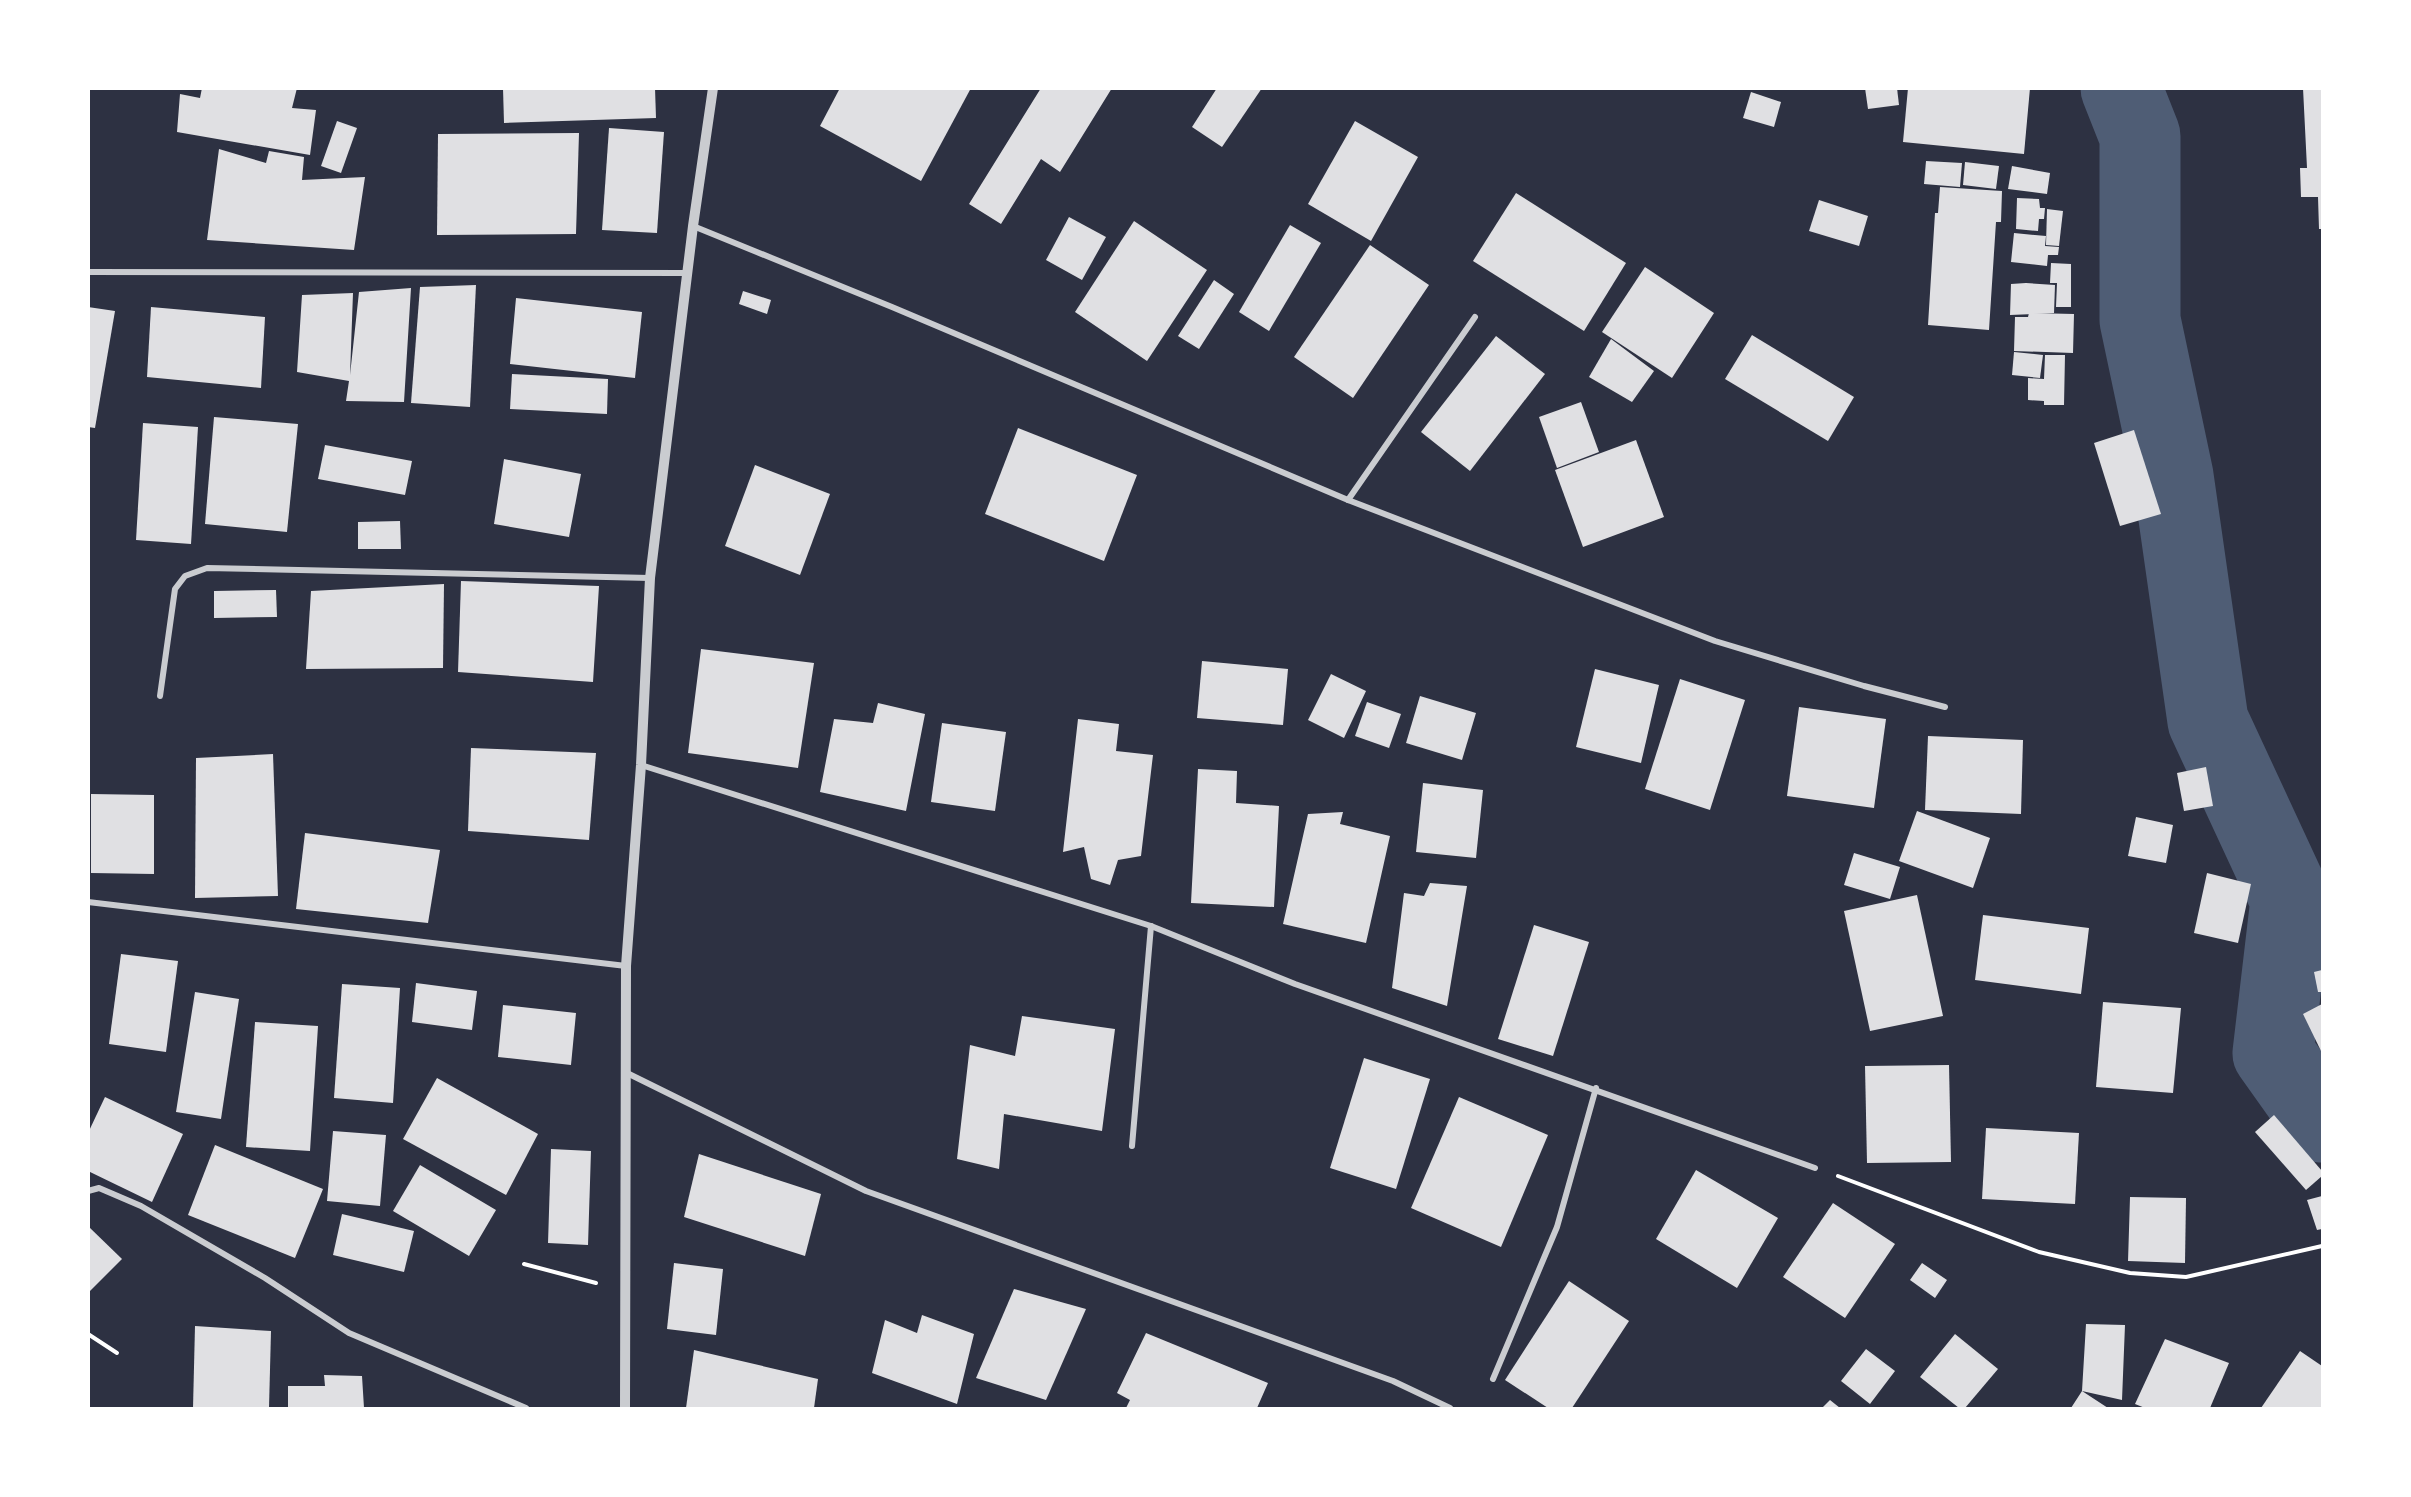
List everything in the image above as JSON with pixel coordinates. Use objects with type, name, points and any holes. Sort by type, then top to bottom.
[{"type":"street","points":[[625,1408],[626,966],[641,765],[650,578],[693,226],[713,88]]},
{"type":"street","points":[[693,226],[892,307],[1348,500],[1715,641],[1864,686],[1945,707]]},
{"type":"street","points":[[88,272],[688,273]]},
{"type":"street","points":[[1348,500],[1475,317]]},
{"type":"street","points":[[160,696],[175,589],[185,576],[207,568],[650,578]]},
{"type":"street","points":[[641,765],[1151,926],[1295,984],[1596,1088],[1815,1168]]},
{"type":"street","points":[[88,902],[626,966]]},
{"type":"street","points":[[1132,1146],[1151,926]]},
{"type":"street","points":[[627,1073],[866,1191],[1393,1381],[1450,1408]]},
{"type":"street","points":[[1493,1379],[1557,1227],[1596,1088]]},
{"type":"street","points":[[88,1191],[99,1188],[141,1206],[265,1278],[349,1333],[526,1408]]},
{"type":"path","points":[[1815,1168],[2039,1252],[2130,1273],[2186,1277],[2322,1246]]},
{"type":"path","points":[[524,1264],[626,1291]]},
{"type":"path","points":[[88,1334],[117,1353]]},
{"type":"building","points":[[202,88],[297,88],[292,108],[316,110],[310,155],[177,132],[180,94],[200,98]]},
{"type":"building","points":[[503,88],[655,88],[656,118],[504,123]]},
{"type":"building","points":[[840,88],[971,88],[921,181],[820,126]]},
{"type":"building","points":[[1041,88],[1112,88],[1060,172],[1041,159],[1001,224],[969,204]]},
{"type":"building","points":[[1217,88],[1262,88],[1222,147],[1192,127]]},
{"type":"building","points":[[1865,88],[1897,88],[1899,105],[1868,109]]},
{"type":"building","points":[[1908,88],[2030,88],[2024,154],[1903,142]]},
{"type":"building","points":[[2303,88],[2322,88],[2322,229],[2319,229],[2318,197],[2301,197],[2300,168],[2307,168]]},
{"type":"building","points":[[1751,92],[1781,102],[1774,127],[1743,118]]},
{"type":"building","points":[[337,121],[357,128],[341,173],[321,166]]},
{"type":"building","points":[[1355,121],[1418,157],[1371,241],[1308,204]]},
{"type":"building","points":[[609,128],[664,132],[657,233],[602,230]]},
{"type":"building","points":[[579,133],[576,234],[437,235],[438,134]]},
{"type":"building","points":[[219,149],[266,163],[269,151],[304,157],[302,180],[365,177],[354,250],[207,240]]},
{"type":"building","points":[[1926,161],[1962,163],[1960,187],[1924,184]]},
{"type":"building","points":[[1965,162],[1999,166],[1996,189],[1963,185]]},
{"type":"building","points":[[2012,166],[2050,173],[2047,194],[2008,189]]},
{"type":"building","points":[[1940,187],[2002,191],[2001,222],[1996,222],[1989,330],[1928,325],[1935,213],[1938,213]]},
{"type":"building","points":[[1516,193],[1626,263],[1584,331],[1473,261]]},
{"type":"building","points":[[2017,198],[2039,199],[2040,208],[2045,208],[2044,219],[2039,219],[2038,231],[2016,229]]},
{"type":"building","points":[[1819,200],[1868,216],[1859,246],[1809,231]]},
{"type":"building","points":[[2047,209],[2063,211],[2059,246],[2046,245]]},
{"type":"building","points":[[1069,217],[1106,237],[1082,280],[1046,260]]},
{"type":"building","points":[[1134,221],[1207,270],[1147,361],[1075,312]]},
{"type":"building","points":[[1290,225],[1321,243],[1269,331],[1239,312]]},
{"type":"building","points":[[2014,233],[2046,236],[2045,246],[2059,247],[2058,255],[2048,255],[2047,266],[2011,262]]},
{"type":"building","points":[[1370,245],[1429,285],[1353,398],[1294,357]]},
{"type":"building","points":[[2051,263],[2071,264],[2071,307],[2056,307],[2057,283],[2050,283]]},
{"type":"building","points":[[1645,267],[1714,313],[1672,378],[1602,332]]},
{"type":"building","points":[[1214,280],[1234,294],[1199,349],[1178,336]]},
{"type":"building","points":[[2011,284],[2055,285],[2054,313],[2010,315]]},
{"type":"building","points":[[476,285],[470,407],[411,403],[420,287]]},
{"type":"building","points":[[411,288],[404,402],[346,401],[349,381],[297,372],[302,295],[353,293],[350,375],[359,292]]},
{"type":"building","points":[[743,291],[771,300],[767,314],[739,304]]},
{"type":"building","points":[[516,298],[642,312],[635,378],[510,364]]},
{"type":"building","points":[[88,307],[115,311],[95,428],[88,427]]},
{"type":"building","points":[[151,307],[265,317],[261,388],[147,377]]},
{"type":"building","points":[[2029,313],[2074,314],[2073,353],[2014,351],[2015,317],[2028,317]]},
{"type":"building","points":[[1752,335],[1854,397],[1828,441],[1725,379]]},
{"type":"building","points":[[1496,336],[1545,374],[1470,471],[1421,432]]},
{"type":"building","points":[[1611,339],[1654,371],[1632,402],[1589,377]]},
{"type":"building","points":[[2014,352],[2043,355],[2040,378],[2012,375]]},
{"type":"building","points":[[2045,355],[2065,355],[2064,405],[2044,405],[2044,401],[2028,400],[2028,378],[2044,379]]},
{"type":"building","points":[[512,374],[608,379],[607,414],[510,409]]},
{"type":"building","points":[[1581,402],[1599,452],[1557,468],[1539,417]]},
{"type":"building","points":[[214,417],[298,424],[287,532],[205,524]]},
{"type":"building","points":[[143,423],[198,427],[191,544],[136,540]]},
{"type":"building","points":[[1018,428],[1137,475],[1104,561],[985,514]]},
{"type":"building","points":[[2134,430],[2161,514],[2120,526],[2094,443]]},
{"type":"building","points":[[1636,440],[1664,517],[1583,547],[1555,470]]},
{"type":"building","points":[[325,445],[412,461],[405,495],[318,479]]},
{"type":"building","points":[[504,459],[581,474],[569,537],[494,524]]},
{"type":"building","points":[[755,465],[830,494],[800,575],[725,546]]},
{"type":"building","points":[[400,521],[401,549],[358,549],[358,522]]},
{"type":"building","points":[[461,581],[599,586],[593,682],[458,672]]},
{"type":"building","points":[[444,584],[443,668],[306,669],[311,591]]},
{"type":"building","points":[[276,590],[277,617],[214,618],[214,591]]},
{"type":"building","points":[[701,649],[814,663],[798,768],[688,753]]},
{"type":"building","points":[[1202,661],[1288,669],[1283,725],[1197,718]]},
{"type":"building","points":[[1595,669],[1659,685],[1641,763],[1576,747]]},
{"type":"building","points":[[1331,674],[1366,691],[1344,738],[1308,720]]},
{"type":"building","points":[[1680,679],[1745,700],[1710,810],[1645,789]]},
{"type":"building","points":[[1420,696],[1476,713],[1462,760],[1406,743]]},
{"type":"building","points":[[1367,702],[1401,714],[1389,748],[1355,736]]},
{"type":"building","points":[[878,703],[925,714],[906,811],[820,792],[834,719],[873,723]]},
{"type":"building","points":[[1799,707],[1886,719],[1874,808],[1787,796]]},
{"type":"building","points":[[1078,719],[1119,724],[1116,751],[1153,755],[1141,856],[1118,860],[1110,885],[1091,879],[1084,847],[1063,852]]},
{"type":"building","points":[[942,723],[1006,732],[995,811],[931,802]]},
{"type":"building","points":[[1928,736],[2023,740],[2021,814],[1925,810]]},
{"type":"building","points":[[471,748],[596,753],[589,840],[468,831]]},
{"type":"building","points":[[273,754],[278,896],[195,898],[196,758]]},
{"type":"building","points":[[2206,767],[2213,806],[2184,811],[2177,773]]},
{"type":"building","points":[[1198,769],[1237,771],[1236,803],[1279,806],[1274,907],[1191,903]]},
{"type":"building","points":[[1423,783],[1483,790],[1476,858],[1416,852]]},
{"type":"building","points":[[91,794],[154,795],[154,874],[91,873]]},
{"type":"building","points":[[1917,811],[1990,838],[1973,888],[1899,861]]},
{"type":"building","points":[[1343,812],[1340,824],[1390,836],[1366,943],[1283,924],[1308,814]]},
{"type":"building","points":[[2136,817],[2173,825],[2166,863],[2128,856]]},
{"type":"building","points":[[305,833],[440,850],[428,923],[296,909]]},
{"type":"building","points":[[1854,853],[1900,867],[1890,899],[1844,885]]},
{"type":"building","points":[[2207,873],[2251,884],[2238,943],[2194,933]]},
{"type":"building","points":[[1430,883],[1467,886],[1447,1006],[1392,988],[1404,893],[1424,896]]},
{"type":"building","points":[[1917,895],[1943,1016],[1870,1031],[1844,911]]},
{"type":"building","points":[[1983,915],[2089,928],[2081,994],[1975,980]]},
{"type":"building","points":[[1534,925],[1589,942],[1553,1056],[1498,1039]]},
{"type":"building","points":[[121,954],[178,961],[166,1052],[109,1044]]},
{"type":"building","points":[[2322,970],[2322,992],[2318,992],[2314,972]]},
{"type":"building","points":[[416,983],[477,991],[472,1030],[412,1022]]},
{"type":"building","points":[[342,984],[400,988],[393,1103],[334,1098]]},
{"type":"building","points":[[195,992],[239,999],[221,1119],[176,1112]]},
{"type":"building","points":[[2103,1002],[2181,1008],[2173,1093],[2096,1087]]},
{"type":"building","points":[[2322,1004],[2322,1053],[2303,1014]]},
{"type":"building","points":[[503,1005],[576,1013],[571,1065],[498,1057]]},
{"type":"building","points":[[1022,1016],[1115,1029],[1102,1131],[1004,1114],[999,1169],[957,1159],[970,1045],[1015,1056]]},
{"type":"building","points":[[255,1022],[318,1026],[310,1151],[246,1147]]},
{"type":"building","points":[[1364,1058],[1430,1079],[1396,1189],[1330,1168]]},
{"type":"building","points":[[1949,1065],[1951,1162],[1867,1163],[1865,1066]]},
{"type":"building","points":[[437,1078],[538,1134],[506,1195],[403,1139]]},
{"type":"building","points":[[105,1097],[183,1134],[152,1202],[88,1171],[88,1133]]},
{"type":"building","points":[[1459,1097],[1548,1135],[1501,1247],[1411,1208]]},
{"type":"building","points":[[2274,1115],[2322,1171],[2322,1176],[2306,1190],[2255,1132]]},
{"type":"building","points":[[1986,1128],[2079,1133],[2075,1204],[1982,1199]]},
{"type":"building","points":[[333,1131],[386,1135],[380,1206],[327,1201]]},
{"type":"building","points":[[215,1145],[323,1189],[295,1258],[188,1215]]},
{"type":"building","points":[[551,1149],[591,1151],[588,1245],[548,1243]]},
{"type":"building","points":[[699,1154],[821,1194],[805,1256],[684,1217]]},
{"type":"building","points":[[420,1165],[496,1210],[469,1256],[393,1211]]},
{"type":"building","points":[[1696,1170],[1778,1218],[1737,1288],[1656,1239]]},
{"type":"building","points":[[2322,1196],[2322,1229],[2317,1230],[2307,1200]]},
{"type":"building","points":[[2130,1197],[2186,1198],[2185,1263],[2128,1261]]},
{"type":"building","points":[[1833,1203],[1895,1244],[1845,1318],[1783,1277]]},
{"type":"building","points":[[342,1214],[414,1231],[404,1272],[333,1255]]},
{"type":"building","points":[[88,1226],[122,1259],[88,1293]]},
{"type":"building","points":[[674,1263],[723,1269],[716,1335],[667,1329]]},
{"type":"building","points":[[1922,1263],[1947,1280],[1935,1298],[1910,1280]]},
{"type":"building","points":[[1569,1281],[1629,1321],[1572,1408],[1548,1408],[1505,1380]]},
{"type":"building","points":[[1014,1289],[1086,1309],[1046,1400],[976,1378]]},
{"type":"building","points":[[922,1315],[974,1334],[957,1404],[872,1373],[885,1320],[917,1333]]},
{"type":"building","points":[[2086,1324],[2125,1325],[2122,1400],[2082,1391]]},
{"type":"building","points":[[195,1326],[271,1331],[269,1408],[193,1408]]},
{"type":"building","points":[[1146,1333],[1268,1383],[1257,1408],[1126,1408],[1130,1400],[1117,1393]]},
{"type":"building","points":[[1955,1334],[1998,1369],[1965,1408],[1959,1408],[1920,1377]]},
{"type":"building","points":[[2165,1339],[2229,1363],[2210,1408],[2145,1408],[2135,1404]]},
{"type":"building","points":[[1866,1349],[1895,1371],[1870,1404],[1841,1381]]},
{"type":"building","points":[[694,1350],[818,1379],[814,1408],[686,1408]]},
{"type":"building","points":[[2300,1351],[2322,1366],[2322,1408],[2261,1408]]},
{"type":"building","points":[[324,1375],[362,1376],[364,1408],[288,1408],[288,1386],[325,1386]]},
{"type":"building","points":[[2082,1391],[2108,1408],[2071,1408]]},
{"type":"building","points":[[1830,1400],[1840,1408],[1822,1408]]},
{"type":"waterway","points":[[2121,88],[2140,136],[2140,320],[2173,476],[2208,721],[2291,900],[2273,1053],[2322,1122]]}]
